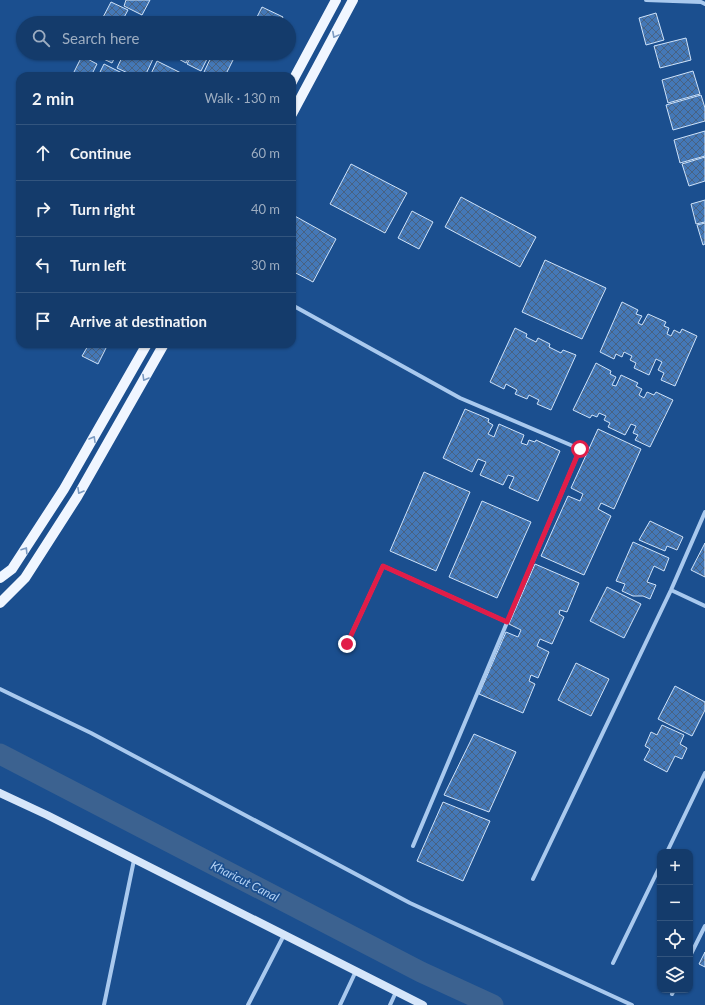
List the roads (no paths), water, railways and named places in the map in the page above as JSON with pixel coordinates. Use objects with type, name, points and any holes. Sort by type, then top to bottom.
[{"type":"main road","points":[[296,75],[336,0]]},
{"type":"main road","points":[[296,107],[353,0]]},
{"type":"main road","points":[[0,578],[12,570],[64,489],[145,348]]},
{"type":"main road","points":[[0,603],[25,578],[77,497],[162,348]]},
{"type":"street","points":[[646,0],[701,2],[705,4]]},
{"type":"street","points":[[296,307],[460,398],[580,449],[413,846]]},
{"type":"street","points":[[533,879],[671,590],[705,512]]},
{"type":"street","points":[[347,644],[383,566],[507,622]]},
{"type":"street","points":[[671,590],[705,606]]},
{"type":"street","points":[[0,689],[91,733],[410,903],[632,1005]]},
{"type":"street","points":[[668,849],[705,773]]},
{"type":"street","points":[[0,793],[47,815],[423,1005]]},
{"type":"street","points":[[104,1005],[134,859]]},
{"type":"street","points":[[613,963],[657,872]]},
{"type":"street","points":[[693,950],[705,926]]},
{"type":"street","points":[[248,1005],[284,935]]},
{"type":"street","points":[[340,1005],[356,971]]},
{"type":"street","points":[[390,1005],[396,992]]},
{"type":"waterway","name":"Kharicut Canal","points":[[0,754],[421,972],[493,1005]]}]
